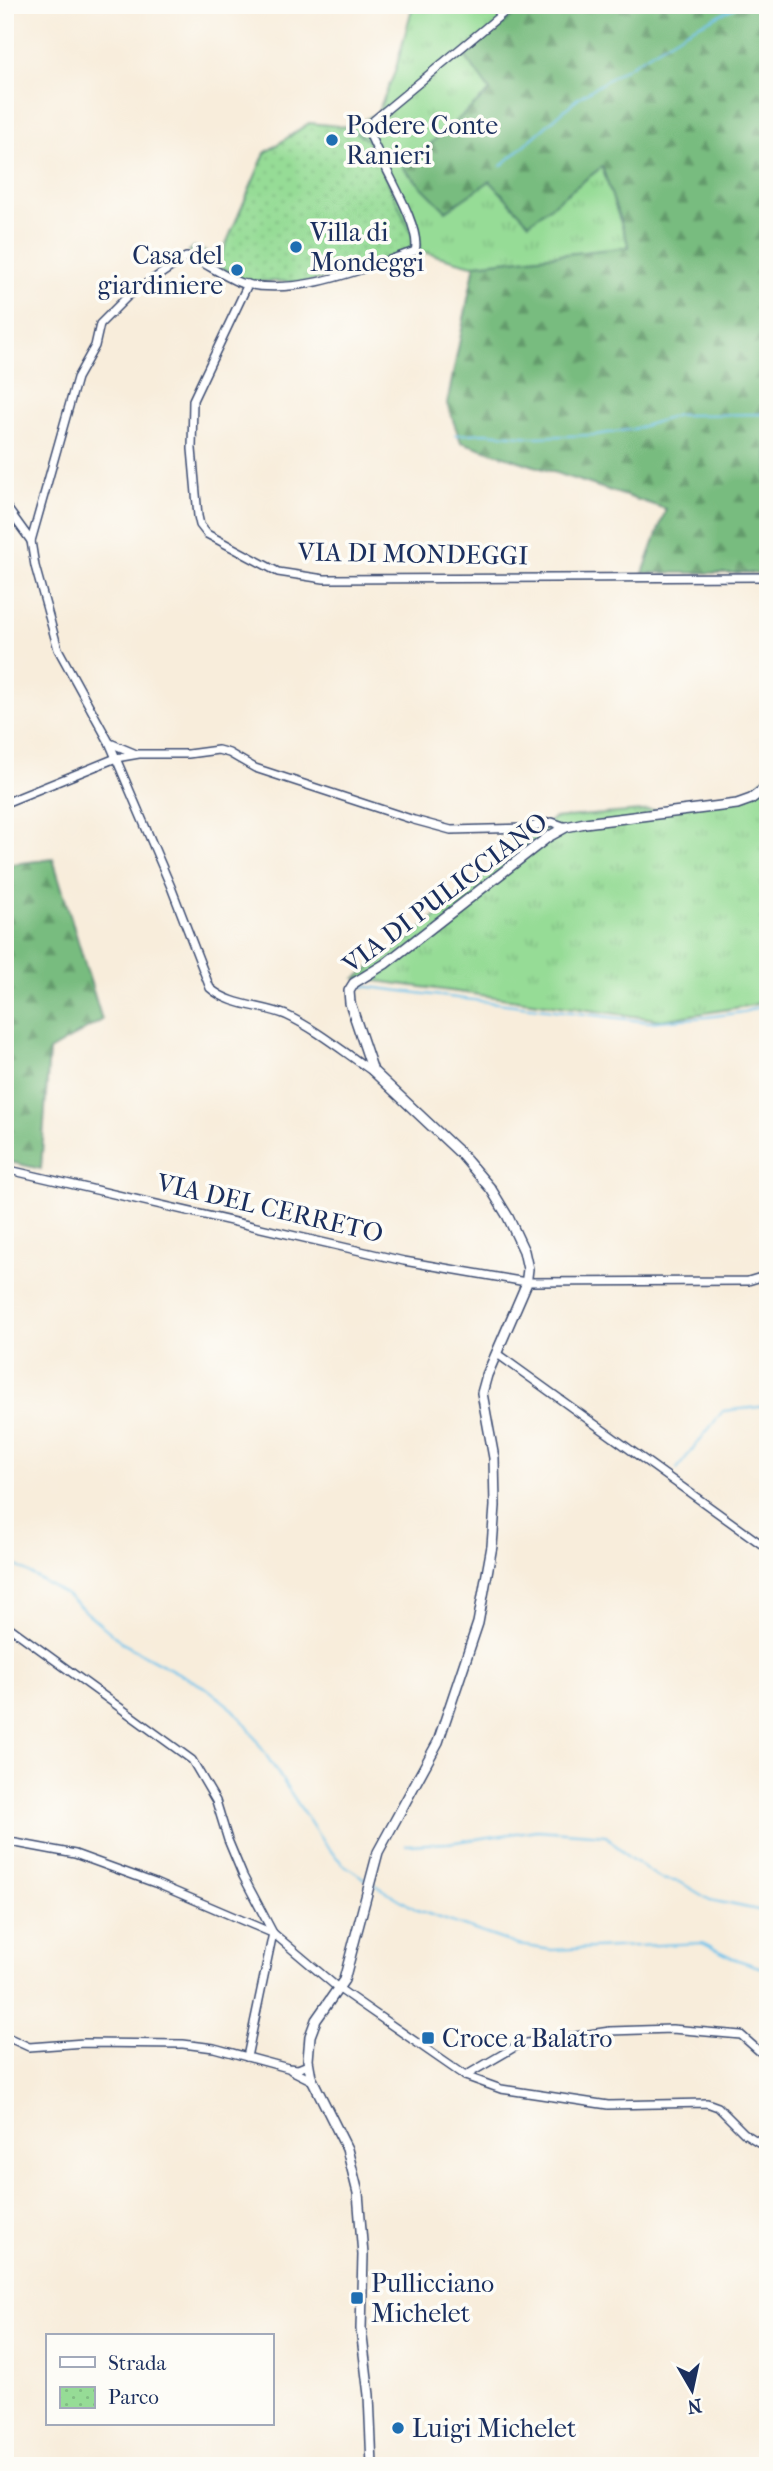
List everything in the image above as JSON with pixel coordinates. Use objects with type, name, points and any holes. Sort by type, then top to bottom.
[{"type":"street","points":[[373,1071],[288,1016],[230,1000],[210,988],[172,887],[109,742],[58,649],[35,566],[31,541],[78,377],[95,346],[100,324],[110,312],[128,296],[186,257],[193,258],[237,282],[285,286],[327,281],[415,251],[418,244],[411,221],[369,132],[374,121],[513,5]]},
{"type":"street","name":"VIA DI MONDEGGI","points":[[248,284],[193,400],[192,449],[198,516],[200,525],[207,534],[278,572],[324,579],[768,576]]},
{"type":"street","points":[[5,505],[31,541]]},
{"type":"street","points":[[109,742],[118,748],[139,754]]},
{"type":"street","points":[[5,803],[116,758],[139,754],[188,754],[218,750],[229,753],[255,768],[452,830],[525,828],[552,822],[566,827]]},
{"type":"street","points":[[95,765],[112,765],[122,772]]},
{"type":"street","name":"VIA DI PULICCIANO","points":[[372,2466],[361,2329],[363,2255],[355,2176],[347,2149],[313,2081],[308,2065],[310,2036],[313,2026],[346,1976],[377,1852],[438,1742],[480,1616],[493,1537],[495,1506],[494,1458],[482,1393],[526,1282],[527,1262],[508,1217],[491,1189],[461,1154],[373,1071],[350,1003],[349,991],[352,985],[385,964],[548,837],[566,827],[737,804],[751,799],[768,786]]},
{"type":"street","name":"VIA DEL CERRETO","points":[[5,1169],[404,1261],[526,1282],[748,1281],[768,1275]]},
{"type":"street","points":[[496,1353],[768,1549]]},
{"type":"street","points":[[5,1625],[192,1760],[216,1801],[238,1864],[273,1933],[247,2057]]},
{"type":"street","points":[[5,1841],[75,1854],[155,1883],[273,1933],[338,1988],[465,2076],[501,2089],[608,2105],[707,2103],[718,2108],[744,2133],[768,2148]]},
{"type":"street","points":[[465,2076],[520,2044],[610,2031],[672,2029],[741,2035],[759,2051]]},
{"type":"street","points":[[5,2036],[29,2047],[84,2043],[183,2044],[214,2048],[288,2068],[298,2069],[308,2065]]},
{"type":"street","points":[[288,2068],[313,2081]]},
{"type":"green space","points":[[413,5],[526,5],[465,56],[491,91],[404,168],[490,181],[602,167],[630,247],[472,265],[419,251],[420,243],[411,251],[348,127],[377,114],[395,72]]},
{"type":"green space","points":[[526,5],[768,5],[768,573],[643,573],[666,509],[461,442],[447,404],[475,264],[629,247],[602,167],[529,223],[490,181],[446,211],[403,168],[490,91],[465,56]]},
{"type":"green space","points":[[309,123],[348,127],[369,141],[414,239],[411,251],[310,282],[246,281],[189,251],[194,247],[220,258],[265,153]]},
{"type":"green space","points":[[768,774],[768,1000],[753,1005],[662,1020],[356,978],[408,940],[554,818],[667,809],[674,802],[750,792]]},
{"type":"green space","points":[[53,859],[102,1020],[49,1051],[41,1169],[5,1161],[5,865]]},
{"type":"waterway","points":[[501,166],[578,98],[688,30],[740,5]]},
{"type":"waterway","points":[[455,435],[595,435],[634,429],[678,415],[768,414]]},
{"type":"waterway","points":[[361,986],[649,1022],[744,1012],[768,1004]]},
{"type":"waterway","points":[[677,1469],[723,1411],[768,1406]]},
{"type":"waterway","points":[[5,1559],[65,1594],[124,1644],[208,1689],[234,1710],[325,1845],[343,1864],[365,1879]]},
{"type":"waterway","points":[[406,1845],[448,1843],[537,1830],[605,1835],[628,1857],[661,1879],[680,1882],[710,1900],[768,1914]]},
{"type":"waterway","points":[[374,1884],[417,1910],[518,1945],[552,1950],[702,1943],[735,1959],[768,1970]]},
{"type":"place","name":"Podere Conte Ranieri","points":[[332,140]]},
{"type":"place","name":"Villa di Mondeggi","points":[[296,247]]},
{"type":"place","name":"Casa del giardiniere","points":[[237,270]]},
{"type":"place","name":"Croce a Balatro","points":[[428,2038]]},
{"type":"place","name":"Pullicciano Michelet","points":[[357,2298]]},
{"type":"place","name":"Luigi Michelet","points":[[398,2428]]}]
